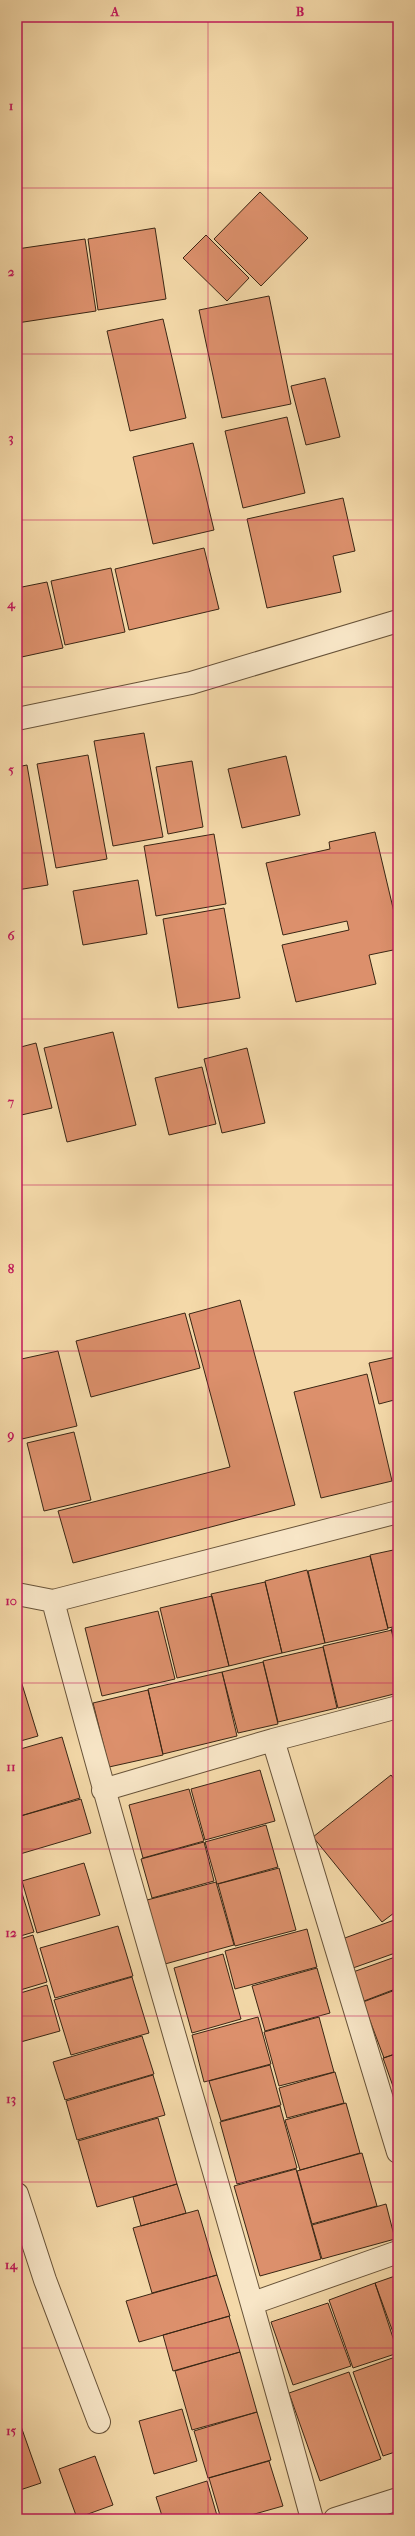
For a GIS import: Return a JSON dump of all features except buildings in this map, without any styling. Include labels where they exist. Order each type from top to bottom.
[{"type":"street","points":[[17,719],[191,683],[398,621]]},
{"type":"street","points":[[17,1594],[54,1601],[398,1512]]},
{"type":"street","points":[[54,1601],[103,1790],[253,2303],[312,2519]]},
{"type":"street","points":[[103,1790],[273,1740],[398,1708]]},
{"type":"street","points":[[273,1740],[398,2152]]},
{"type":"street","points":[[17,2194],[45,2280],[99,2422]]},
{"type":"street","points":[[253,2303],[398,2252]]},
{"type":"street","points":[[335,2519],[398,2499]]}]
